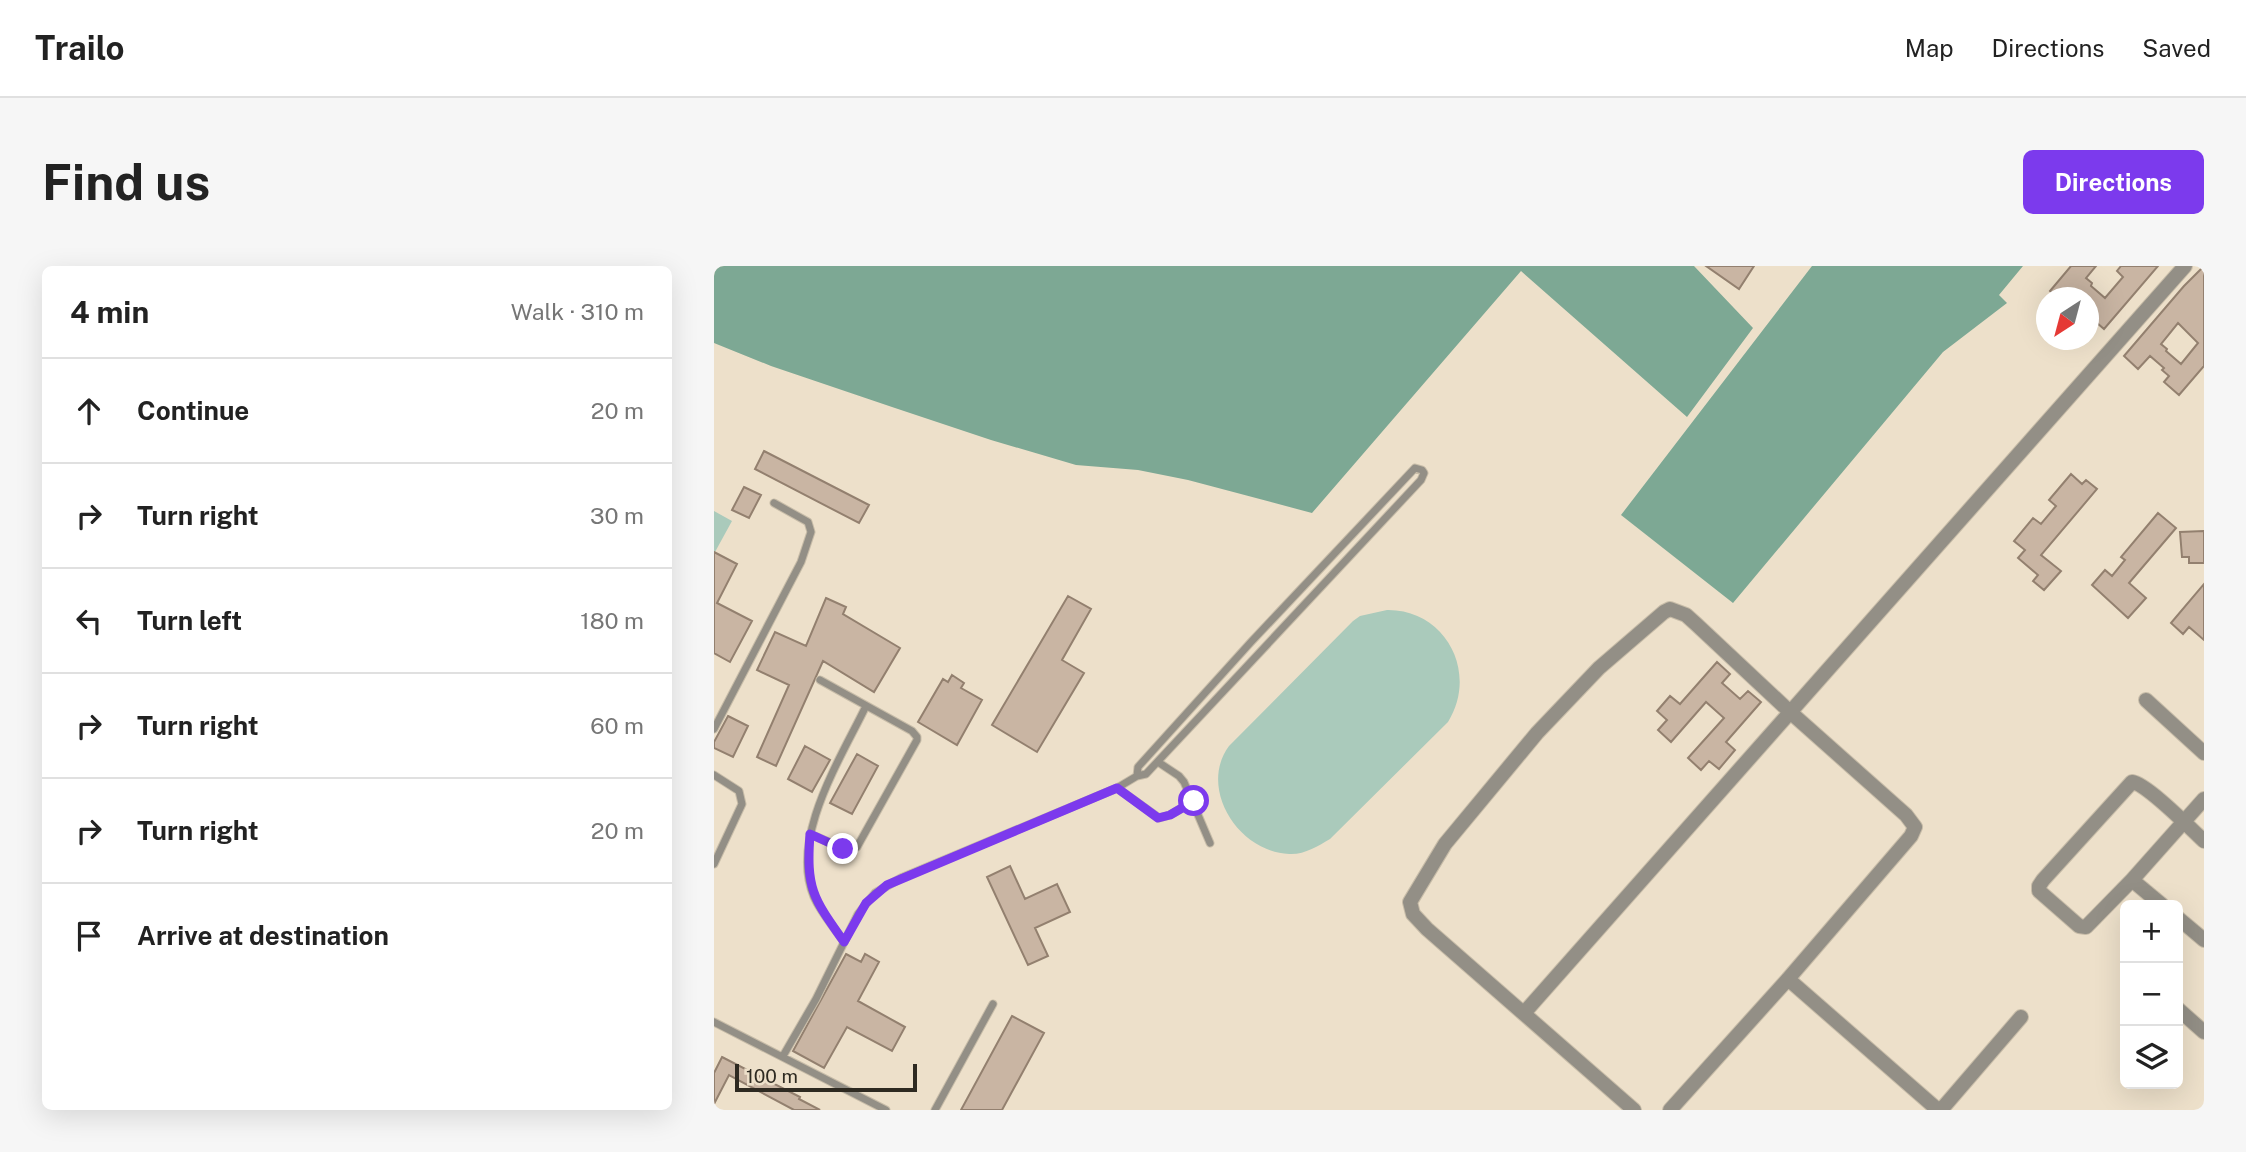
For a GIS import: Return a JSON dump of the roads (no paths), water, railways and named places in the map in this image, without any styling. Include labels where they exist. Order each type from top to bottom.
[{"type":"street","points":[[1524,1013],[2185,266]]},
{"type":"street","points":[[1634,1110],[1417,919],[1411,911],[1410,902],[1445,844],[1537,733],[1599,668],[1670,609],[1679,611],[1696,624],[1906,815],[1915,827],[1911,836],[1788,979],[1670,1110]]},
{"type":"street","points":[[2146,700],[2204,753]]},
{"type":"street","points":[[2204,799],[2183,822],[2132,880],[2084,928],[2038,888],[2132,782],[2138,783],[2183,822],[2204,841]]},
{"type":"street","points":[[2132,880],[2156,900]]},
{"type":"street","points":[[2183,928],[2204,940]]},
{"type":"street","points":[[1788,979],[1939,1110],[2021,1017]]},
{"type":"street","points":[[2183,1013],[2204,1032]]},
{"type":"lane","points":[[783,1056],[866,903],[887,885],[1143,776],[1422,480],[1422,470],[1419,468],[1412,471],[1251,642],[1138,766],[1138,776]]},
{"type":"lane","points":[[714,729],[786,593],[809,537],[810,527],[807,522],[774,503]]},
{"type":"lane","points":[[1251,642],[1261,652]]},
{"type":"lane","points":[[810,834],[843,849],[853,850],[857,847],[917,740],[912,731],[820,680]]},
{"type":"lane","points":[[844,942],[822,911],[810,886],[810,834],[820,800],[866,706]]},
{"type":"lane","points":[[1158,762],[1179,776],[1194,801],[1210,843]]},
{"type":"lane","points":[[714,775],[739,791],[742,804],[714,864]]},
{"type":"lane","points":[[1117,788],[1158,818],[1170,815],[1194,801]]},
{"type":"lane","points":[[935,1110],[993,1003]]},
{"type":"lane","points":[[714,1021],[886,1110]]}]
